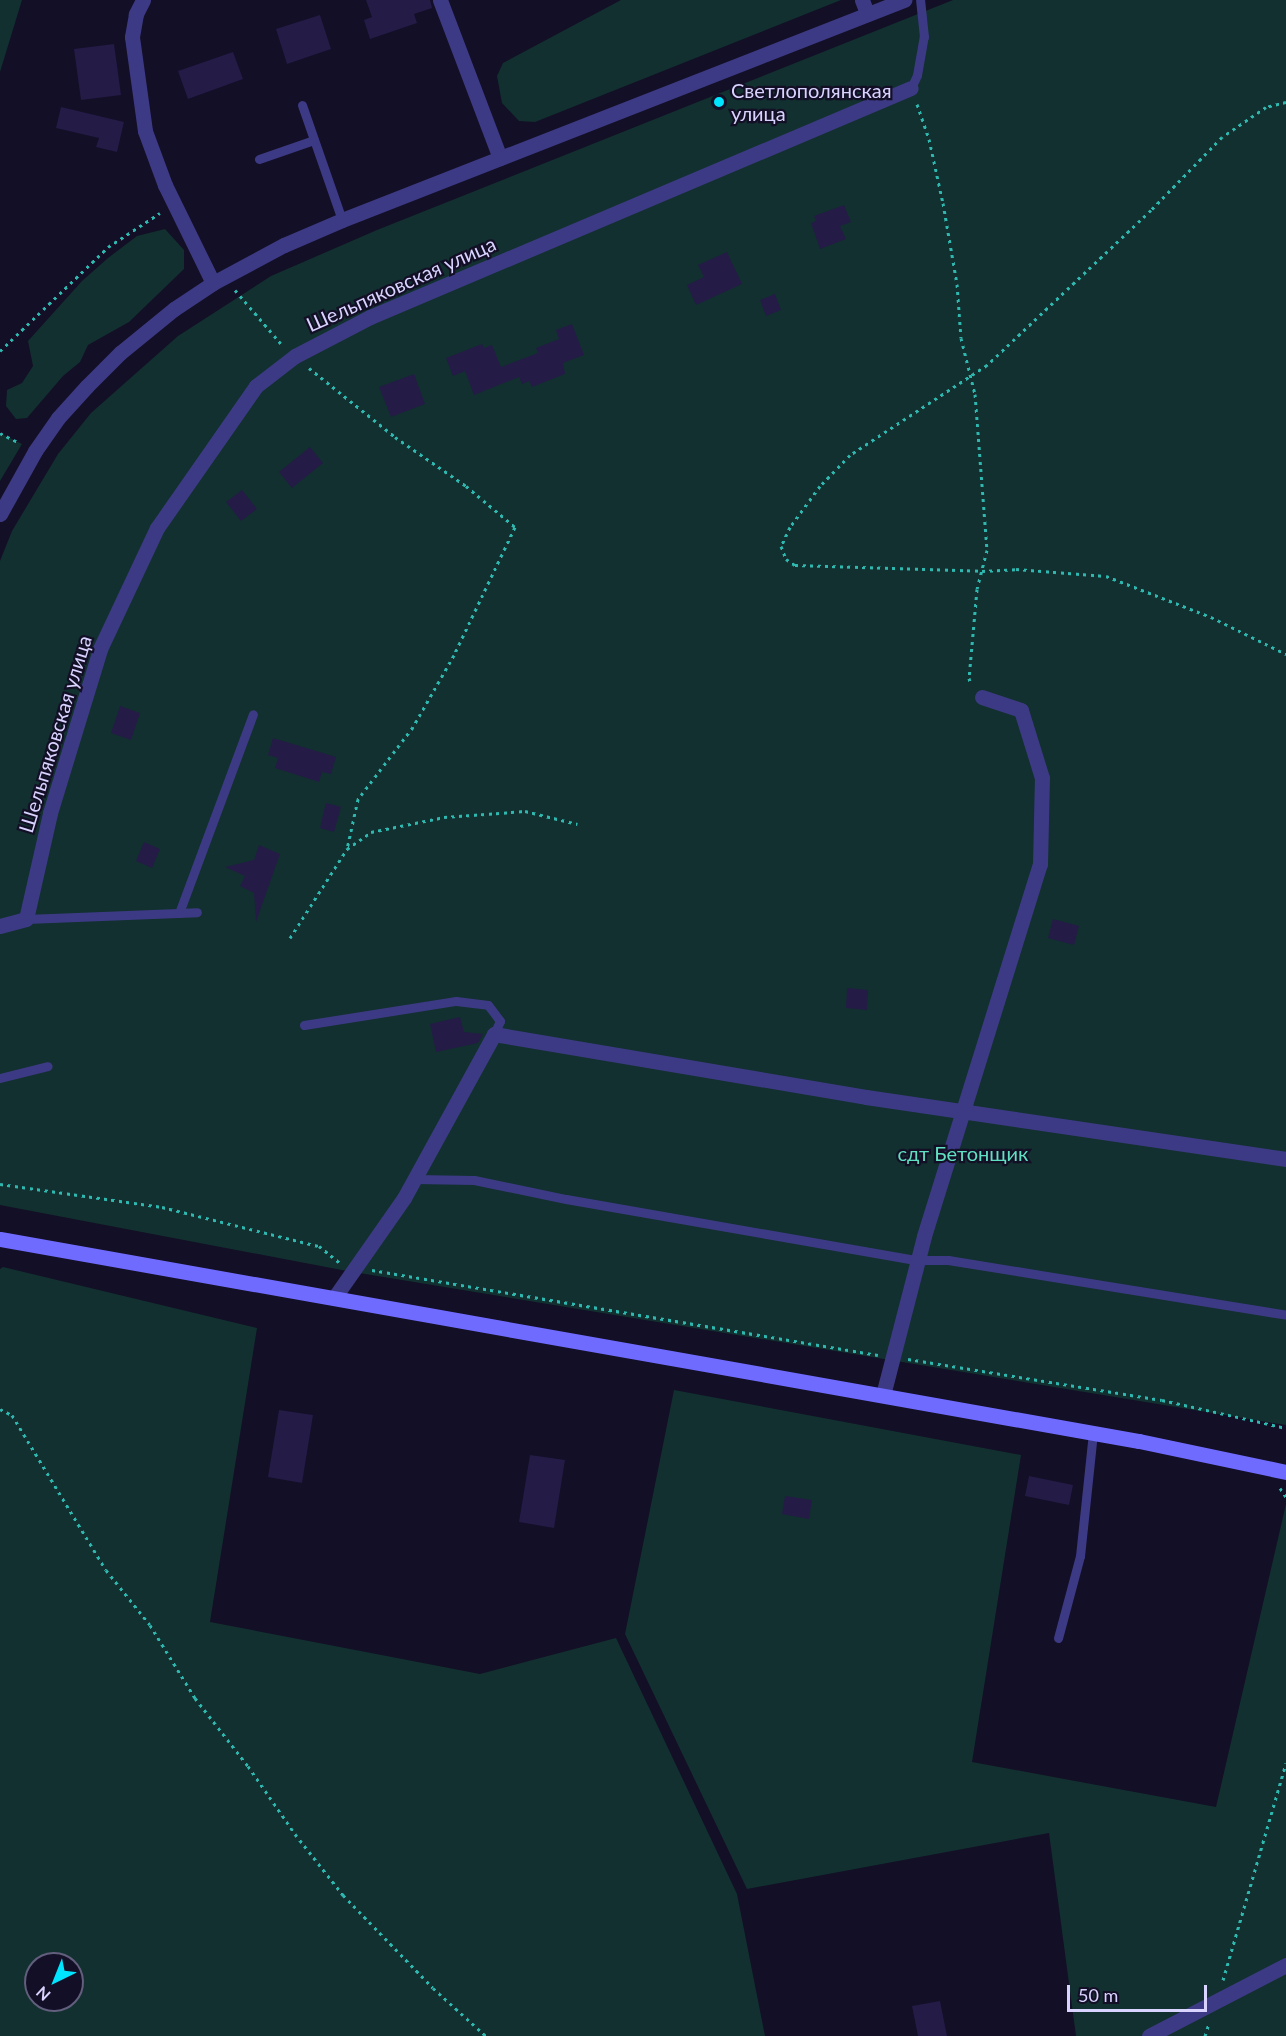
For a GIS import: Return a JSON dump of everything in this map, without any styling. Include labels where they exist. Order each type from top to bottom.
[{"type":"main road","points":[[0,1239],[1093,1432],[1286,1472]]},
{"type":"street","points":[[143,0],[136,14],[132,37],[145,131],[174,204],[219,280]]},
{"type":"street","points":[[440,0],[500,158]]},
{"type":"street","points":[[0,514],[35,451],[58,418],[120,353],[174,309],[219,280],[284,245],[342,220],[500,158],[865,7],[904,0]]},
{"type":"street","name":"Шельпяковская улица","points":[[26,919],[50,813],[100,649],[158,528],[256,386],[295,356],[370,317],[911,88]]},
{"type":"street","points":[[883,1395],[917,1260],[1040,864],[1042,778],[1021,710],[982,697]]},
{"type":"street","points":[[0,926],[26,919]]},
{"type":"street","points":[[334,1298],[415,1179],[494,1034],[866,1097],[1286,1159]]},
{"type":"street","points":[[1149,2036],[1286,1965]]},
{"type":"lane","points":[[911,88],[924,37],[920,0]]},
{"type":"lane","points":[[302,105],[342,220]]},
{"type":"lane","points":[[260,159],[314,140]]},
{"type":"lane","points":[[180,913],[253,714]]},
{"type":"lane","points":[[26,919],[197,912]]},
{"type":"lane","points":[[304,1025],[456,1001],[488,1005],[500,1021],[494,1034]]},
{"type":"lane","points":[[0,1078],[48,1066]]},
{"type":"lane","points":[[415,1179],[474,1180],[566,1199],[917,1260],[948,1260],[1286,1315]]},
{"type":"lane","points":[[1058,1638],[1080,1556],[1093,1432]]},
{"type":"path","points":[[911,88],[929,139],[944,203],[957,284],[961,338],[975,394],[987,550],[982,571],[969,678],[973,689],[982,697]]},
{"type":"path","points":[[1286,102],[1266,107],[1222,137],[1151,210],[987,365],[850,455],[820,486],[790,527],[781,546],[786,559],[795,565],[982,571],[1016,569],[1106,576],[1211,617],[1286,654]]},
{"type":"path","points":[[0,351],[108,247],[174,204]]},
{"type":"path","points":[[219,280],[295,356],[386,430],[466,486],[515,527],[454,655],[419,717],[358,799],[347,849],[290,938]]},
{"type":"path","points":[[0,434],[35,451]]},
{"type":"path","points":[[347,849],[371,832],[444,817],[525,811],[576,824]]},
{"type":"path","points":[[0,1184],[162,1207],[319,1246],[342,1265],[1162,1400],[1286,1428]]},
{"type":"path","points":[[0,1409],[12,1415],[106,1570],[150,1625],[195,1698],[343,1895],[433,1988],[486,2036]]},
{"type":"path","points":[[1205,2036],[1286,1763]]},
{"type":"green space","points":[[0,0],[22,0],[0,72]]},
{"type":"green space","points":[[621,0],[841,0],[535,122],[519,121],[502,103],[497,76],[503,63]]},
{"type":"green space","name":"сдт Бетонщик","points":[[953,0],[1286,0],[1286,1425],[347,1271],[0,1205],[0,561],[12,531],[58,454],[91,413],[178,336],[271,276],[377,230]]},
{"type":"green space","points":[[165,229],[184,250],[184,269],[129,322],[88,345],[80,362],[63,376],[27,418],[16,419],[6,406],[7,390],[22,383],[33,366],[28,341],[82,281],[108,258],[137,236]]},
{"type":"green space","points":[[0,433],[22,444],[0,481]]},
{"type":"green space","points":[[3,1267],[257,1328],[210,1622],[480,1674],[616,1638],[737,1894],[765,2036],[0,2036],[0,1269]]},
{"type":"green space","points":[[674,1390],[1021,1455],[972,1762],[1216,1807],[1286,1504],[1286,2036],[1076,2036],[1049,1833],[747,1889],[625,1634]]},
{"type":"building","points":[[366,0],[430,0],[432,8],[414,14],[417,23],[370,39],[364,20],[372,17]]},
{"type":"building","points":[[320,15],[331,49],[287,64],[276,29]]},
{"type":"building","points":[[114,44],[121,95],[81,100],[74,49]]},
{"type":"building","points":[[233,52],[243,79],[188,99],[178,71]]},
{"type":"building","points":[[61,107],[124,122],[117,152],[96,147],[99,138],[56,128]]},
{"type":"building","points":[[844,205],[851,222],[840,226],[846,239],[820,249],[811,223],[816,221],[814,216]]},
{"type":"building","points":[[727,252],[742,284],[696,305],[687,285],[704,277],[698,265]]},
{"type":"building","points":[[775,294],[781,310],[766,316],[760,300]]},
{"type":"building","points":[[572,324],[584,355],[563,363],[565,374],[532,387],[529,381],[522,384],[519,377],[474,395],[465,371],[453,376],[446,358],[482,344],[484,348],[492,345],[501,367],[538,353],[536,348],[559,339],[556,330]]},
{"type":"building","points":[[414,374],[425,404],[391,417],[379,387]]},
{"type":"building","points":[[310,447],[323,463],[292,488],[279,472]]},
{"type":"building","points":[[242,490],[257,509],[241,521],[226,502]]},
{"type":"building","points":[[120,706],[140,713],[131,740],[111,733]]},
{"type":"building","points":[[273,738],[336,757],[331,774],[322,772],[319,782],[275,768],[278,758],[268,755]]},
{"type":"building","points":[[326,803],[341,807],[334,832],[320,828]]},
{"type":"building","points":[[144,842],[160,849],[152,868],[136,861]]},
{"type":"building","points":[[259,845],[280,854],[256,922],[254,893],[240,886],[245,876],[225,867],[254,860]]},
{"type":"building","points":[[1053,919],[1079,926],[1074,945],[1048,938]]},
{"type":"building","points":[[847,988],[868,990],[867,1010],[846,1008]]},
{"type":"building","points":[[460,1017],[464,1032],[483,1034],[478,1043],[436,1052],[430,1024]]},
{"type":"building","points":[[279,1410],[313,1415],[302,1483],[268,1477]]},
{"type":"building","points":[[530,1455],[565,1460],[554,1528],[519,1522]]},
{"type":"building","points":[[1029,1476],[1073,1485],[1069,1505],[1025,1496]]},
{"type":"building","points":[[785,1496],[812,1500],[809,1519],[782,1514]]},
{"type":"building","points":[[940,2001],[947,2036],[918,2036],[912,2006]]},
{"type":"place","name":"Светлополянская улица","points":[[719,102]]}]
